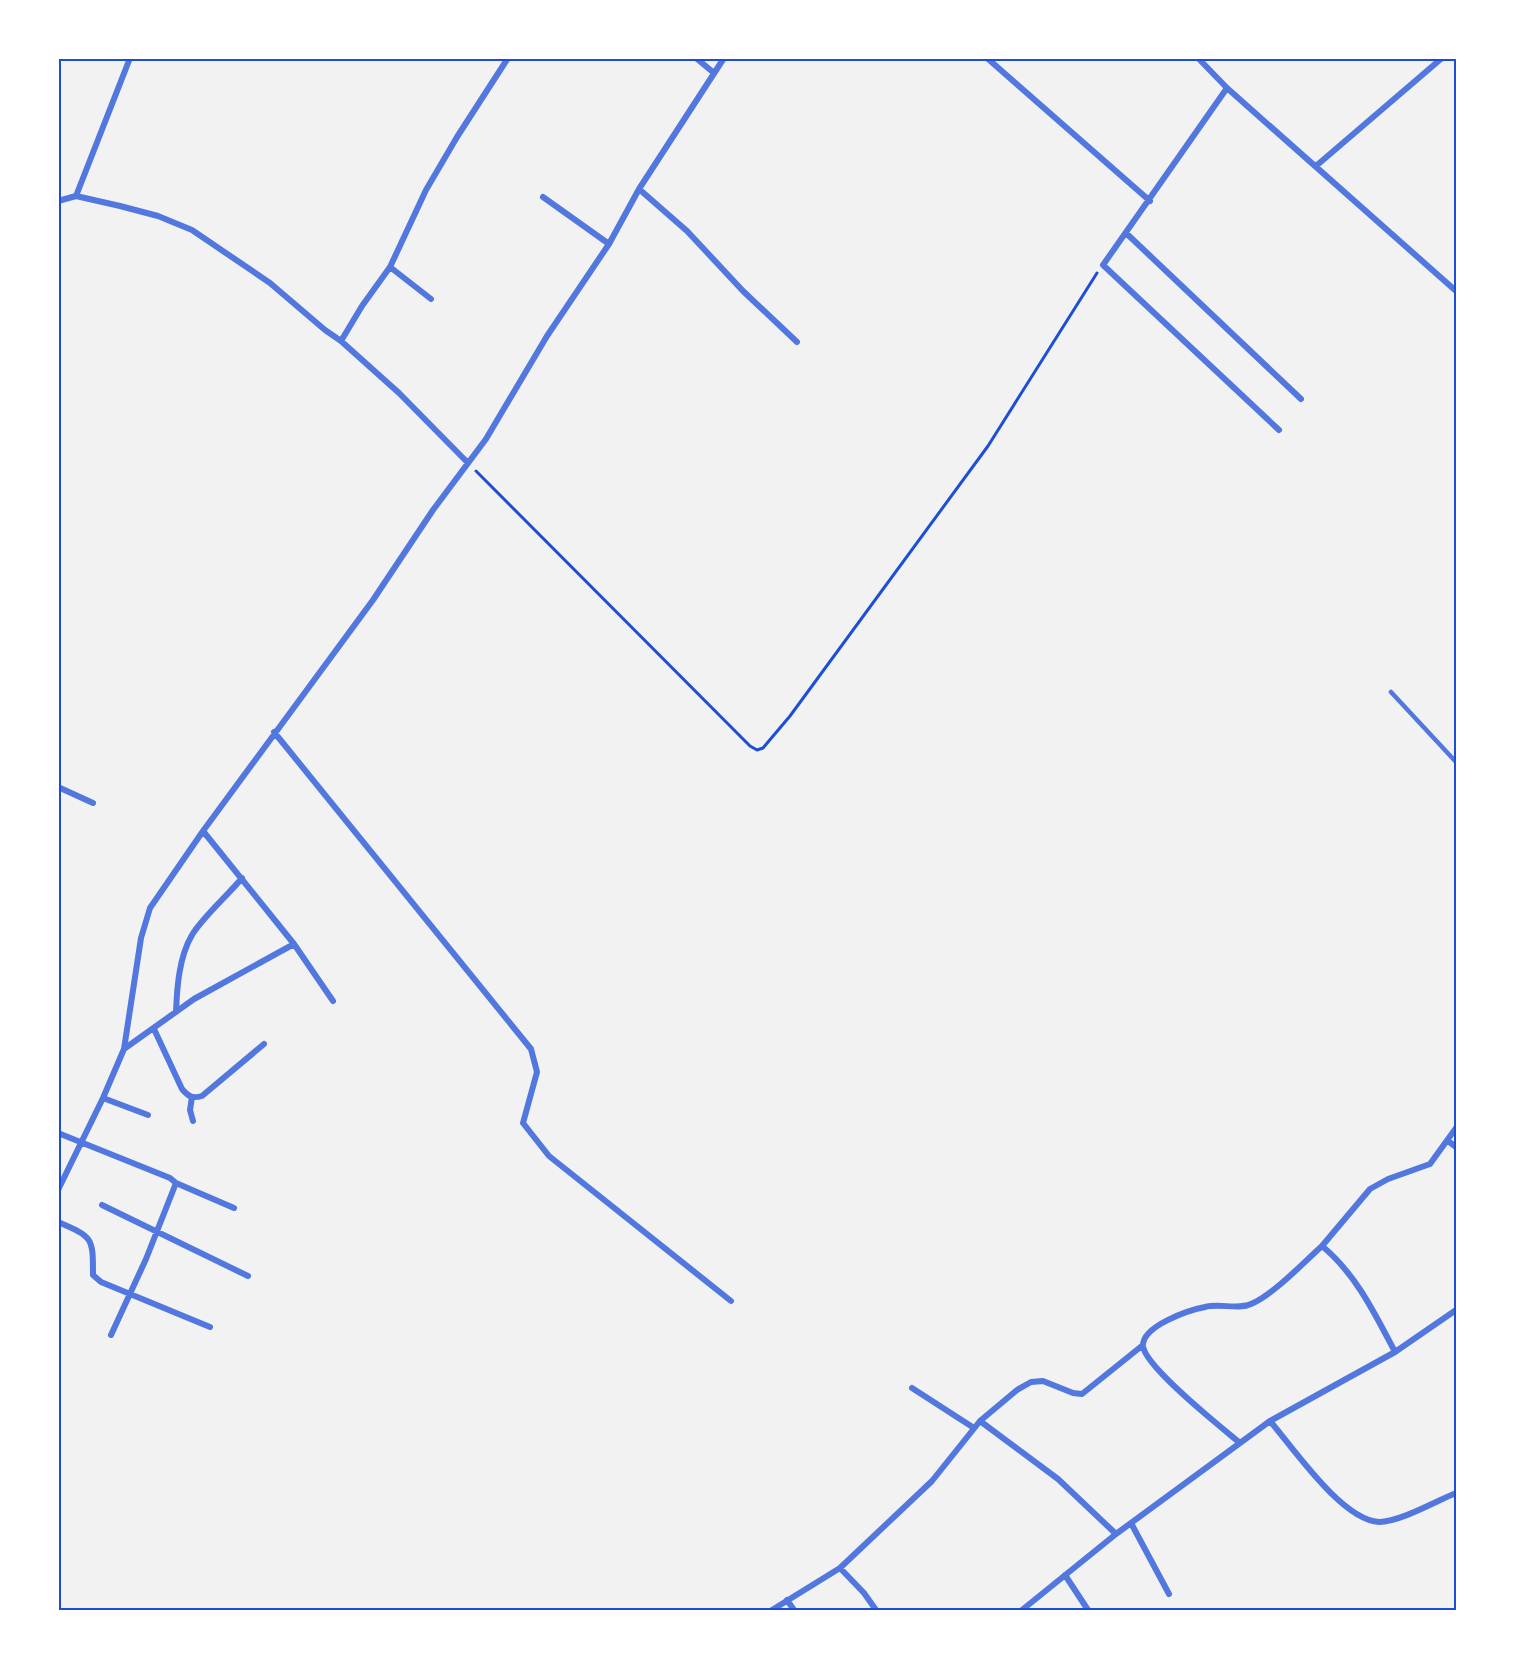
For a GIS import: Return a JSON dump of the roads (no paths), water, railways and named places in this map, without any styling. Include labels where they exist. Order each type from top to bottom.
[{"type":"street","points":[[76,196],[130,58]]},
{"type":"street","points":[[341,341],[362,306],[390,267],[426,190],[508,58]]},
{"type":"street","points":[[696,58],[714,73]]},
{"type":"street","points":[[58,1190],[103,1098],[124,1048],[144,922],[150,908],[274,732],[373,600],[486,439],[547,336],[609,244],[639,189],[724,58]]},
{"type":"street","points":[[987,58],[1150,201]]},
{"type":"street","points":[[1198,58],[1227,88],[1456,291]]},
{"type":"street","points":[[1316,166],[1442,58]]},
{"type":"street","points":[[1227,88],[1103,265],[1279,430]]},
{"type":"street","points":[[639,189],[687,231],[743,291],[797,342]]},
{"type":"street","points":[[58,201],[76,196],[158,216],[192,230],[270,283],[341,341],[399,393],[468,463]]},
{"type":"street","points":[[543,197],[609,244]]},
{"type":"street","points":[[1126,233],[1301,399]]},
{"type":"street","points":[[390,267],[431,300]]},
{"type":"street","points":[[274,732],[531,1049],[537,1072],[523,1123],[549,1156],[731,1301]]},
{"type":"street","points":[[58,787],[93,803]]},
{"type":"street","points":[[203,831],[294,944],[333,1001]]},
{"type":"street","points":[[176,1012],[177,985],[186,949],[193,934],[242,878]]},
{"type":"street","points":[[124,1048],[194,999],[294,944]]},
{"type":"street","points":[[154,1029],[182,1089],[192,1097],[202,1096],[264,1044]]},
{"type":"street","points":[[192,1097],[190,1110],[193,1121]]},
{"type":"street","points":[[103,1098],[148,1115]]},
{"type":"street","points":[[1240,1443],[1195,1405],[1146,1357],[1143,1345],[1146,1336],[1164,1321],[1205,1307],[1247,1306],[1260,1300],[1322,1246],[1370,1189],[1388,1179],[1430,1164],[1456,1128]]},
{"type":"street","points":[[58,1133],[81,1140],[234,1208]]},
{"type":"street","points":[[1448,1141],[1456,1147]]},
{"type":"street","points":[[111,1335],[158,1231],[176,1183]]},
{"type":"street","points":[[102,1205],[248,1276]]},
{"type":"street","points":[[58,1222],[82,1232],[89,1238],[93,1250],[93,1275],[102,1282],[210,1327]]},
{"type":"street","points":[[1322,1246],[1338,1259],[1353,1279],[1395,1352]]},
{"type":"street","points":[[1022,1611],[1116,1534],[1270,1421],[1395,1352],[1456,1310]]},
{"type":"street","points":[[772,1611],[840,1568],[932,1481],[980,1421],[1017,1390],[1031,1382],[1043,1381],[1073,1393],[1082,1394],[1143,1345]]},
{"type":"street","points":[[912,1388],[974,1428]]},
{"type":"street","points":[[980,1421],[1058,1479],[1116,1534]]},
{"type":"street","points":[[1270,1421],[1341,1504],[1364,1517],[1380,1522],[1404,1516],[1456,1493]]},
{"type":"street","points":[[1131,1523],[1169,1594]]},
{"type":"street","points":[[840,1568],[864,1593],[876,1611]]},
{"type":"street","points":[[1065,1575],[1088,1611]]},
{"type":"street","points":[[787,1600],[794,1611]]},
{"type":"lane","points":[[1391,692],[1456,762]]}]
